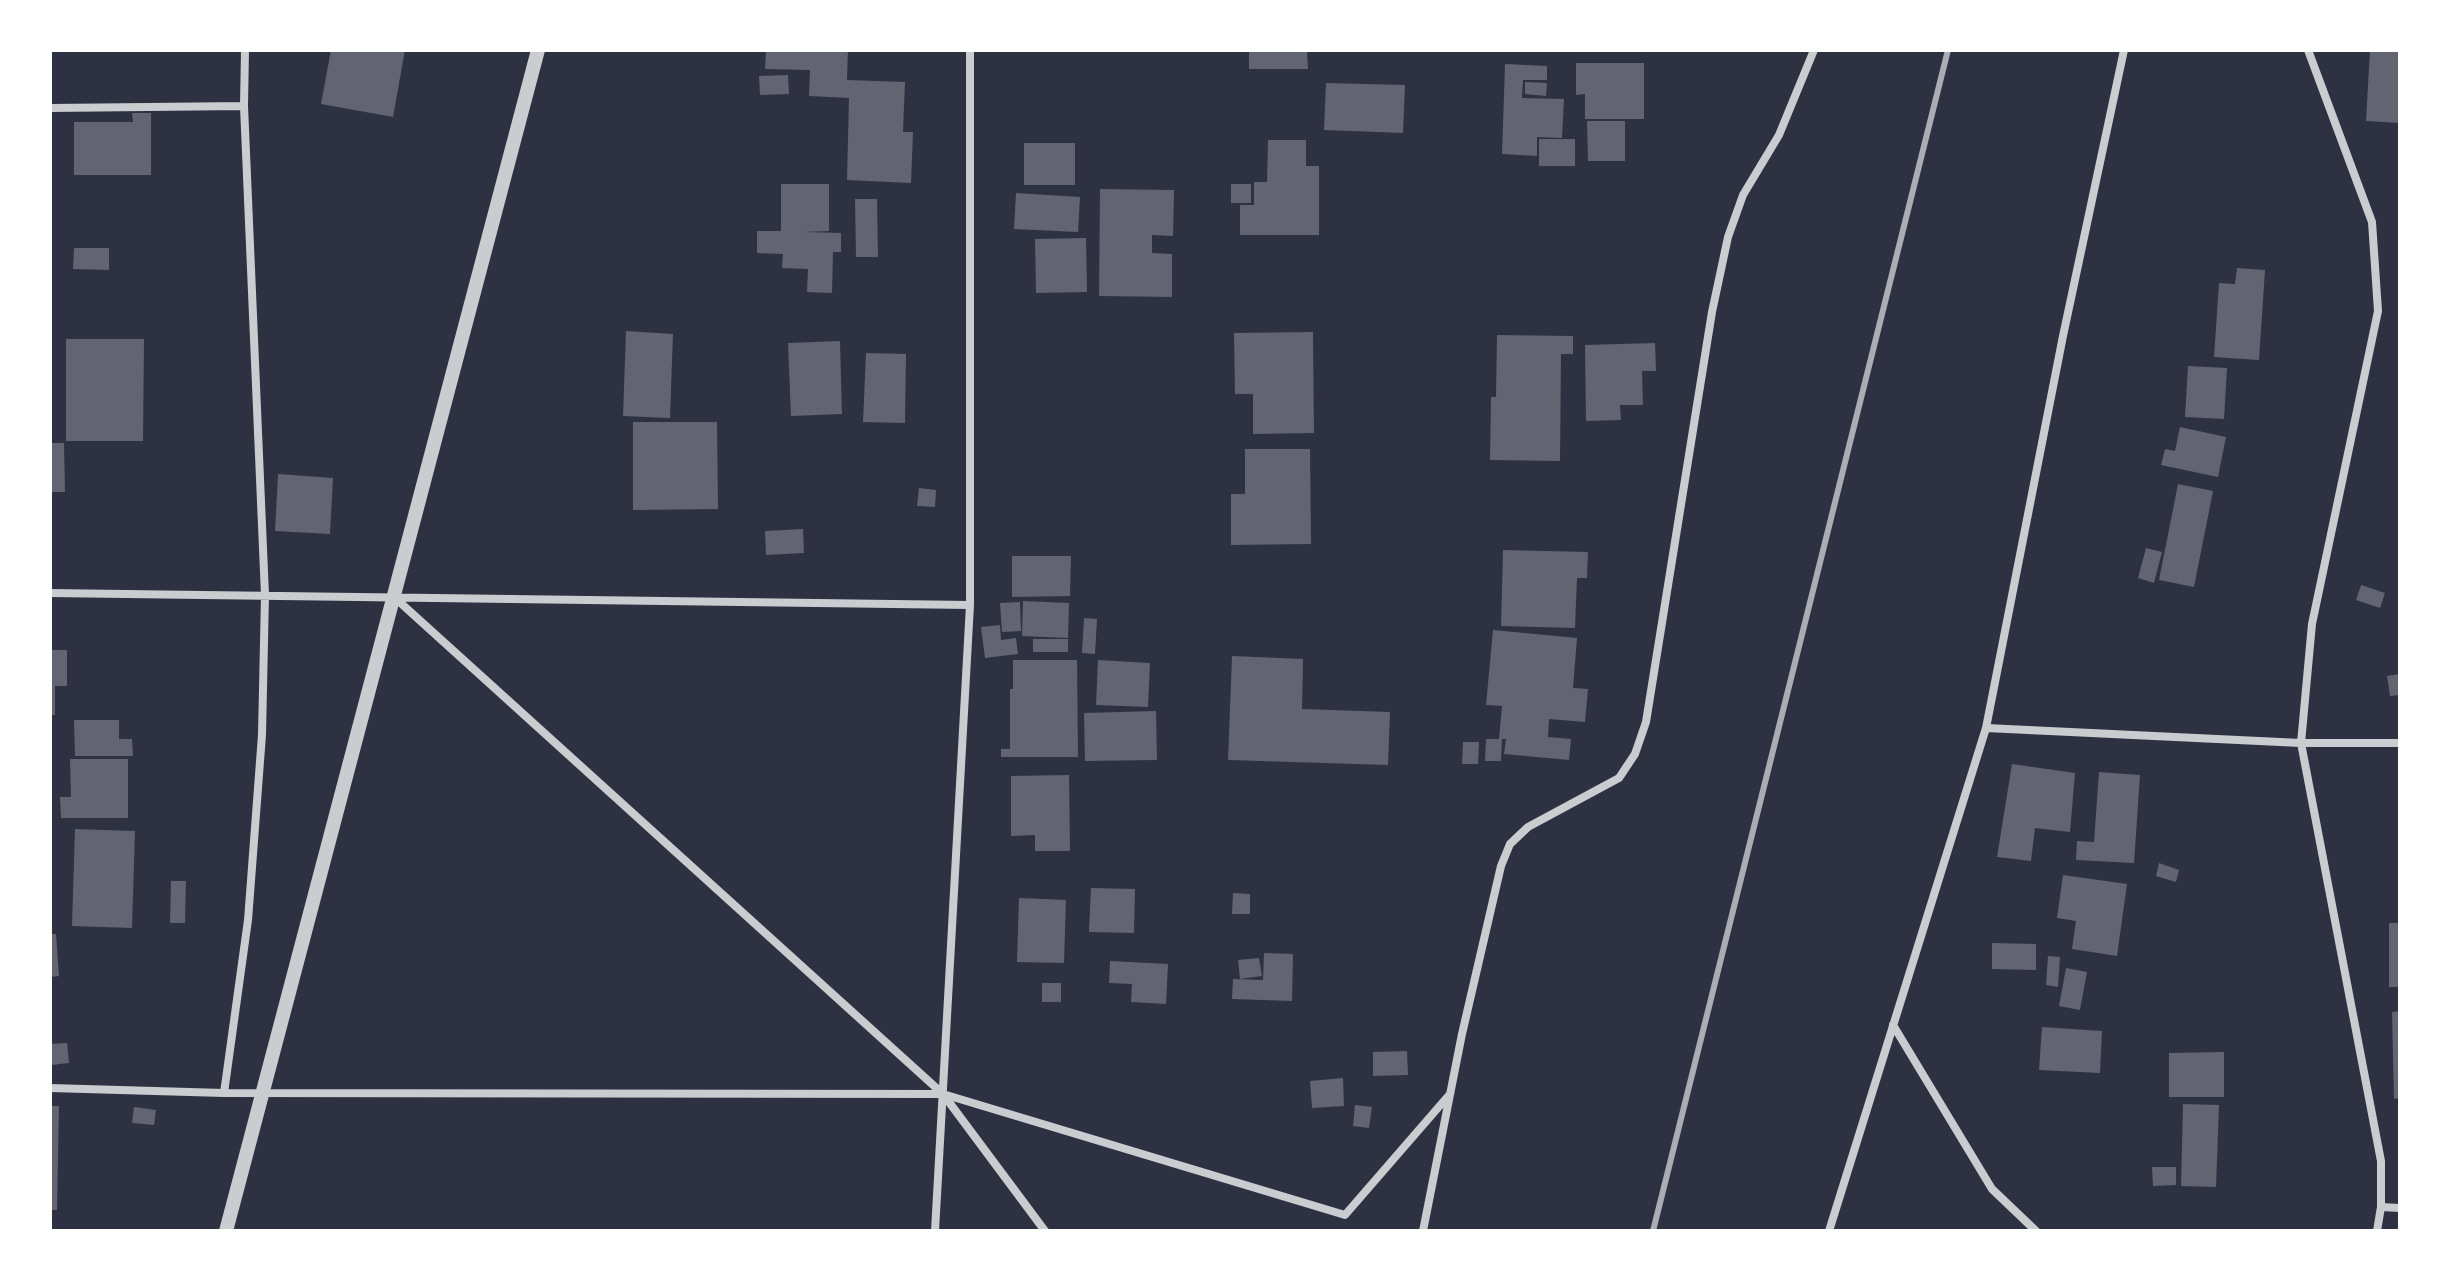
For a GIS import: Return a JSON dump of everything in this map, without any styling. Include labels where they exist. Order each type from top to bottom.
[{"type":"street","points":[[224,1093],[248,920],[262,735],[265,595],[244,106],[245,50]]},
{"type":"street","points":[[226,1231],[538,50]]},
{"type":"street","points":[[935,1231],[970,605],[970,50]]},
{"type":"street","points":[[1423,1231],[1501,866],[1510,844],[1528,827],[1619,778],[1635,754],[1646,722],[1712,312],[1728,237],[1743,195],[1779,135],[1814,50]]},
{"type":"street","points":[[1829,1231],[1986,728],[2063,336],[2124,50]]},
{"type":"street","points":[[2308,50],[2372,222],[2378,311],[2312,624],[2301,743],[2381,1161],[2381,1207],[2377,1231]]},
{"type":"street","points":[[50,108],[244,106]]},
{"type":"street","points":[[50,593],[970,605]]},
{"type":"street","points":[[394,597],[943,1094],[1045,1231]]},
{"type":"street","points":[[1986,728],[2301,743],[2400,743]]},
{"type":"street","points":[[1893,1025],[1992,1189],[2036,1231]]},
{"type":"street","points":[[50,1088],[224,1093],[943,1094],[1345,1215],[1450,1094]]},
{"type":"street","points":[[2381,1207],[2400,1208]]},
{"type":"building","points":[[331,50],[405,50],[393,117],[321,104]]},
{"type":"building","points":[[766,50],[848,50],[847,80],[905,82],[903,132],[913,132],[911,183],[847,180],[849,98],[809,96],[810,70],[765,69]]},
{"type":"building","points":[[1249,50],[1307,50],[1308,69],[1249,69]]},
{"type":"building","points":[[2370,50],[2400,50],[2400,123],[2366,121]]},
{"type":"building","points":[[1576,63],[1644,63],[1644,119],[1585,119],[1585,94],[1576,95]]},
{"type":"building","points":[[1505,64],[1547,66],[1547,80],[1523,80],[1522,98],[1564,99],[1562,138],[1537,137],[1537,156],[1502,154]]},
{"type":"building","points":[[788,75],[789,94],[760,95],[759,76]]},
{"type":"building","points":[[1525,82],[1547,83],[1546,96],[1525,94]]},
{"type":"building","points":[[1326,83],[1405,85],[1403,133],[1324,130]]},
{"type":"building","points":[[132,113],[151,113],[151,175],[74,175],[74,122],[133,122]]},
{"type":"building","points":[[1587,121],[1625,121],[1625,161],[1588,161]]},
{"type":"building","points":[[1539,139],[1575,139],[1575,166],[1539,166]]},
{"type":"building","points":[[1268,140],[1306,140],[1306,166],[1319,166],[1319,235],[1240,235],[1240,205],[1254,205],[1254,182],[1267,182]]},
{"type":"building","points":[[1024,143],[1075,143],[1075,185],[1024,185]]},
{"type":"building","points":[[781,184],[829,184],[829,231],[804,232],[841,233],[841,252],[833,252],[832,293],[807,292],[808,269],[782,268],[783,254],[757,253],[757,231],[781,231]]},
{"type":"building","points":[[1231,184],[1251,184],[1251,203],[1231,203]]},
{"type":"building","points":[[1100,189],[1174,190],[1173,236],[1152,235],[1152,253],[1172,254],[1172,297],[1099,296]]},
{"type":"building","points":[[1016,193],[1080,197],[1078,232],[1014,229]]},
{"type":"building","points":[[855,199],[877,199],[878,257],[856,257]]},
{"type":"building","points":[[1086,238],[1087,292],[1036,293],[1035,239]]},
{"type":"building","points":[[74,248],[109,248],[109,270],[73,269]]},
{"type":"building","points":[[2237,268],[2265,270],[2259,360],[2214,357],[2219,283],[2235,284]]},
{"type":"building","points":[[626,331],[673,334],[670,418],[623,416]]},
{"type":"building","points":[[1313,332],[1314,433],[1253,434],[1253,394],[1235,394],[1234,333]]},
{"type":"building","points":[[1497,335],[1573,336],[1573,354],[1561,354],[1560,461],[1490,460],[1491,397],[1496,397]]},
{"type":"building","points":[[66,339],[144,339],[143,441],[66,441]]},
{"type":"building","points":[[840,341],[842,414],[791,416],[788,343]]},
{"type":"building","points":[[1655,343],[1656,371],[1642,371],[1643,405],[1620,405],[1621,420],[1586,421],[1585,345]]},
{"type":"building","points":[[866,353],[906,354],[905,423],[863,422]]},
{"type":"building","points":[[2188,366],[2227,368],[2224,419],[2185,417]]},
{"type":"building","points":[[633,422],[717,422],[718,509],[633,510]]},
{"type":"building","points":[[2180,427],[2226,437],[2218,477],[2161,465],[2165,449],[2175,451]]},
{"type":"building","points":[[52,443],[64,443],[65,492],[52,492]]},
{"type":"building","points":[[1245,449],[1310,449],[1311,544],[1231,545],[1231,494],[1245,494]]},
{"type":"building","points":[[278,474],[333,478],[330,534],[275,531]]},
{"type":"building","points":[[2178,484],[2213,491],[2194,587],[2159,580]]},
{"type":"building","points":[[919,488],[936,490],[935,507],[917,506]]},
{"type":"building","points":[[803,529],[804,553],[766,555],[765,531]]},
{"type":"building","points":[[2146,548],[2162,552],[2154,583],[2138,578]]},
{"type":"building","points":[[1503,550],[1588,552],[1587,578],[1577,578],[1575,628],[1501,626]]},
{"type":"building","points":[[1012,556],[1071,556],[1070,596],[1012,597]]},
{"type":"building","points":[[2361,585],[2385,593],[2380,608],[2356,600]]},
{"type":"building","points":[[1023,601],[1069,603],[1068,638],[1022,636]]},
{"type":"building","points":[[1020,602],[1021,631],[1002,632],[1000,603]]},
{"type":"building","points":[[1084,618],[1097,619],[1095,654],[1082,653]]},
{"type":"building","points":[[1000,625],[1001,640],[1016,638],[1018,654],[985,658],[981,627]]},
{"type":"building","points":[[1493,630],[1577,638],[1573,688],[1588,689],[1585,722],[1549,719],[1548,737],[1571,739],[1569,760],[1504,754],[1506,739],[1502,739],[1501,761],[1485,761],[1486,739],[1499,739],[1502,706],[1486,705]]},
{"type":"building","points":[[1033,639],[1068,639],[1068,652],[1033,652]]},
{"type":"building","points":[[50,650],[67,650],[67,686],[55,686],[55,715],[50,715]]},
{"type":"building","points":[[1232,656],[1303,659],[1302,709],[1390,712],[1388,765],[1228,760]]},
{"type":"building","points":[[1013,660],[1077,660],[1078,757],[1001,757],[1001,749],[1010,749]]},
{"type":"building","points":[[1098,660],[1150,663],[1148,707],[1096,705]]},
{"type":"building","points":[[2400,674],[2400,695],[2390,696],[2387,676]]},
{"type":"building","points":[[1156,711],[1157,760],[1085,761],[1084,713]]},
{"type":"building","points":[[74,720],[119,720],[119,739],[132,739],[133,756],[75,756]]},
{"type":"building","points":[[1463,742],[1479,742],[1478,764],[1462,764]]},
{"type":"building","points":[[70,759],[128,759],[128,818],[61,818],[60,797],[71,797]]},
{"type":"building","points":[[2012,764],[2075,773],[2070,832],[2035,828],[2031,861],[1997,857]]},
{"type":"building","points":[[2099,772],[2140,775],[2134,863],[2076,860],[2077,841],[2094,842]]},
{"type":"building","points":[[1069,775],[1070,851],[1035,851],[1035,835],[1011,836],[1011,776]]},
{"type":"building","points":[[75,829],[135,831],[132,928],[72,926]]},
{"type":"building","points":[[2159,863],[2179,870],[2176,882],[2156,876]]},
{"type":"building","points":[[2063,875],[2127,884],[2117,956],[2072,949],[2076,921],[2057,918]]},
{"type":"building","points":[[171,881],[186,881],[185,923],[170,923]]},
{"type":"building","points":[[1091,888],[1135,889],[1134,933],[1089,932]]},
{"type":"building","points":[[1233,893],[1250,894],[1250,914],[1232,914]]},
{"type":"building","points":[[1019,898],[1066,900],[1064,963],[1017,962]]},
{"type":"building","points":[[2389,923],[2400,923],[2400,987],[2389,987]]},
{"type":"building","points":[[50,934],[56,934],[59,976],[50,977]]},
{"type":"building","points":[[1992,943],[2036,944],[2036,970],[1992,969]]},
{"type":"building","points":[[1264,953],[1293,954],[1292,1001],[1232,999],[1233,979],[1263,980]]},
{"type":"building","points":[[2048,956],[2060,957],[2058,987],[2046,985]]},
{"type":"building","points":[[1259,958],[1262,976],[1240,979],[1238,960]]},
{"type":"building","points":[[1110,961],[1168,964],[1166,1004],[1131,1002],[1132,984],[1109,983]]},
{"type":"building","points":[[2066,968],[2087,972],[2080,1010],[2059,1006]]},
{"type":"building","points":[[1042,983],[1061,983],[1061,1002],[1042,1002]]},
{"type":"building","points":[[2400,1011],[2400,1098],[2394,1099],[2392,1012]]},
{"type":"building","points":[[2042,1027],[2102,1031],[2100,1073],[2039,1070]]},
{"type":"building","points":[[67,1043],[69,1063],[51,1065],[50,1044]]},
{"type":"building","points":[[1407,1051],[1408,1075],[1373,1076],[1373,1052]]},
{"type":"building","points":[[2224,1052],[2224,1097],[2169,1097],[2169,1053]]},
{"type":"building","points":[[1343,1078],[1344,1106],[1312,1108],[1310,1081]]},
{"type":"building","points":[[2183,1104],[2219,1105],[2216,1187],[2181,1186]]},
{"type":"building","points":[[1355,1105],[1372,1107],[1369,1128],[1353,1126]]},
{"type":"building","points":[[50,1106],[59,1106],[57,1210],[50,1210]]},
{"type":"building","points":[[134,1107],[156,1110],[154,1125],[132,1123]]},
{"type":"building","points":[[2152,1167],[2176,1167],[2176,1185],[2153,1186]]},
{"type":"railway","points":[[1653,1231],[1948,50]]}]
